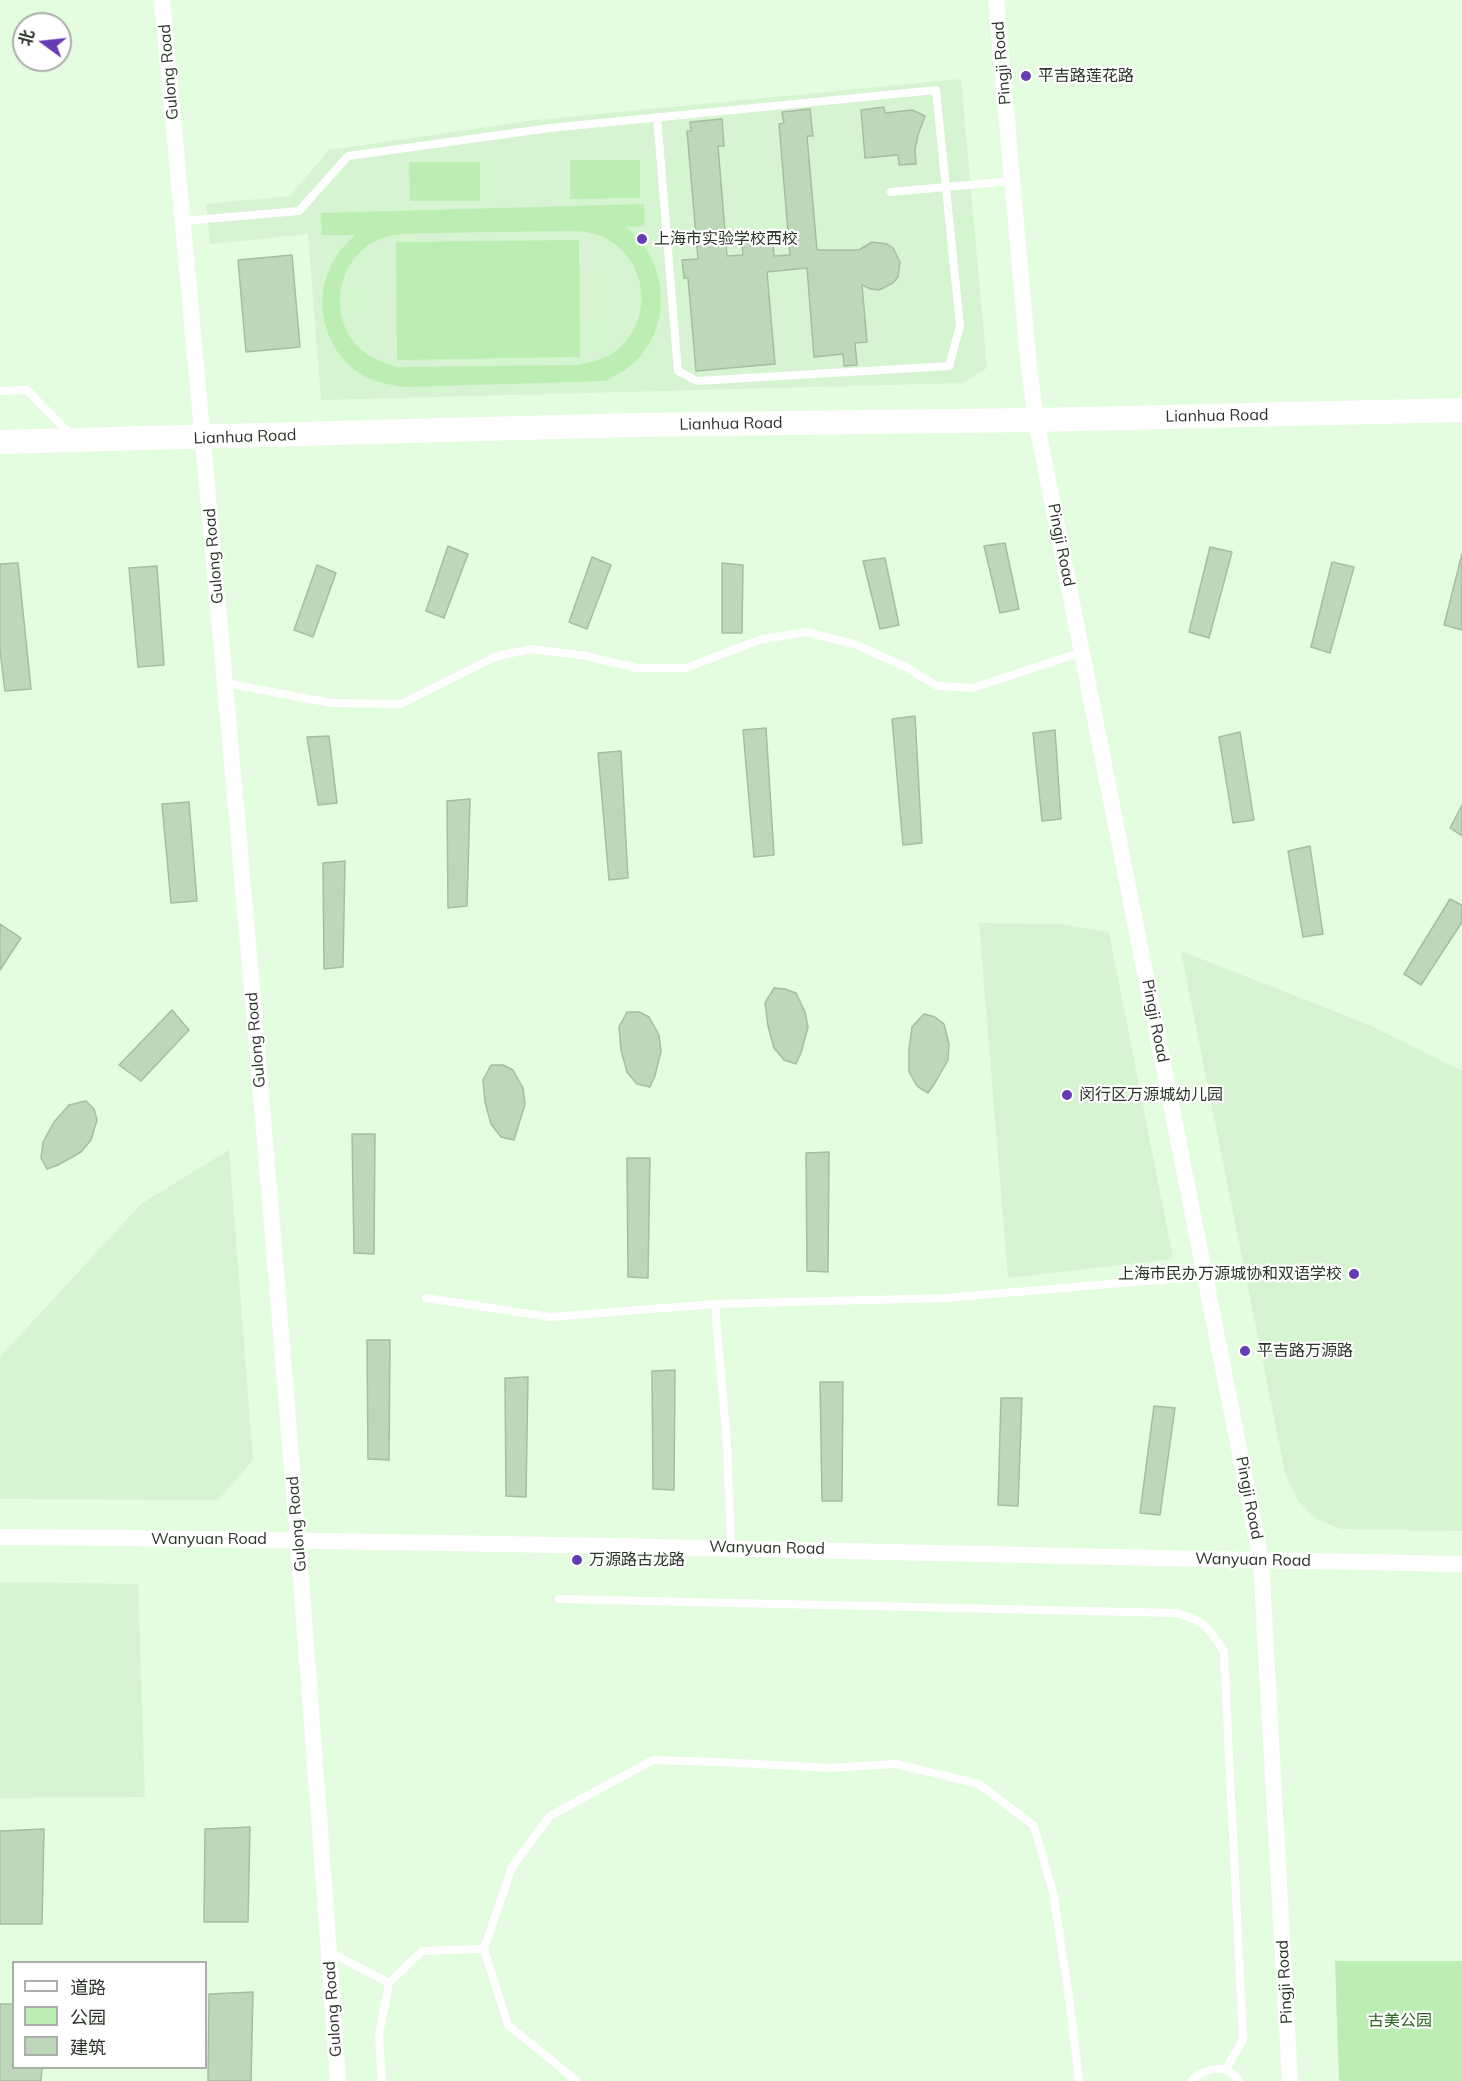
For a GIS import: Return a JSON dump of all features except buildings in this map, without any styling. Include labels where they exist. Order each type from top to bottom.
[{"type":"main road","name":"Lianhua Road","points":[[0,442],[633,425],[1036,420],[1462,410]]},
{"type":"street","name":"Gulong Road","points":[[162,0],[225,683],[298,1540],[338,2081]]},
{"type":"street","name":"Pingji Road","points":[[996,0],[1029,368],[1036,420],[1261,1560],[1290,2081]]},
{"type":"street","name":"Wanyuan Road","points":[[0,1537],[731,1547],[1462,1564]]},
{"type":"lane","points":[[183,221],[299,211],[348,156],[550,128],[657,117],[936,90],[960,326],[949,366],[697,381],[678,371],[657,117]]},
{"type":"lane","points":[[891,192],[1012,181]]},
{"type":"lane","points":[[0,392],[27,390],[77,441]]},
{"type":"lane","points":[[225,683],[331,703],[401,704],[497,656],[532,649],[586,656],[637,668],[686,668],[759,640],[805,632],[854,645],[904,666],[937,686],[973,688],[1082,652]]},
{"type":"lane","points":[[426,1298],[550,1317],[715,1304],[945,1298],[1205,1276]]},
{"type":"lane","points":[[715,1304],[727,1444],[731,1547]]},
{"type":"lane","points":[[559,1599],[1175,1613],[1195,1618],[1212,1633],[1224,1652],[1243,2040],[1225,2070]]},
{"type":"lane","points":[[577,2081],[508,2025],[484,1949],[512,1867],[550,1816],[653,1760],[720,1761],[829,1768],[896,1764],[979,1784],[1034,1826],[1053,1892],[1079,2081]]},
{"type":"lane","points":[[382,2081],[379,2034],[389,1983],[422,1952],[484,1949]]},
{"type":"lane","points":[[329,1952],[389,1983]]},
{"type":"lane","points":[[1191,2081],[1198,2074],[1207,2070],[1225,2070],[1239,2081]]},
{"type":"shaded area","name":"上海市实验学校西校","points":[[961,79],[987,368],[963,383],[321,400],[308,234],[210,244],[206,204],[290,196],[329,150],[536,120]]},
{"type":"shaded area","name":"闵行区万源城幼儿园","points":[[979,923],[1058,924],[1109,932],[1173,1259],[1008,1278]]},
{"type":"shaded area","name":"上海市民办万源城协和双语学校","points":[[1181,951],[1369,1025],[1462,1071],[1462,1531],[1341,1529],[1316,1519],[1299,1502],[1286,1477]]},
{"type":"shaded area","points":[[229,1150],[253,1460],[218,1500],[0,1499],[0,1357],[141,1204]]},
{"type":"shaded area","points":[[0,1582],[138,1584],[145,1797],[0,1798]]},
{"type":"green space","points":[[570,160],[640,160],[640,198],[570,199]]},
{"type":"green space","points":[[409,162],[480,162],[480,201],[410,201]]},
{"type":"green space","points":[[644,204],[645,226],[626,227],[649,253],[656,269],[661,304],[658,321],[652,338],[639,358],[606,381],[406,387],[375,381],[346,362],[336,349],[324,320],[322,305],[327,274],[338,253],[355,235],[322,235],[321,213]],"holes":[[[580,231],[603,237],[621,250],[632,263],[639,278],[642,294],[635,326],[626,341],[605,357],[578,365],[397,367],[370,356],[355,344],[345,328],[340,294],[346,272],[360,252],[380,239],[413,233]]]},
{"type":"green space","points":[[579,240],[580,357],[397,360],[396,242]]},
{"type":"green space","name":"古美公园","points":[[1335,1961],[1462,1961],[1462,2081],[1339,2081]]},
{"type":"place","name":"平吉路莲花路","points":[[1026,76]]},
{"type":"place","name":"上海市实验学校西校","points":[[642,239]]},
{"type":"place","name":"闵行区万源城幼儿园","points":[[1067,1095]]},
{"type":"place","name":"上海市民办万源城协和双语学校","points":[[1354,1274]]},
{"type":"place","name":"平吉路万源路","points":[[1245,1351]]},
{"type":"place","name":"万源路古龙路","points":[[577,1560]]}]
